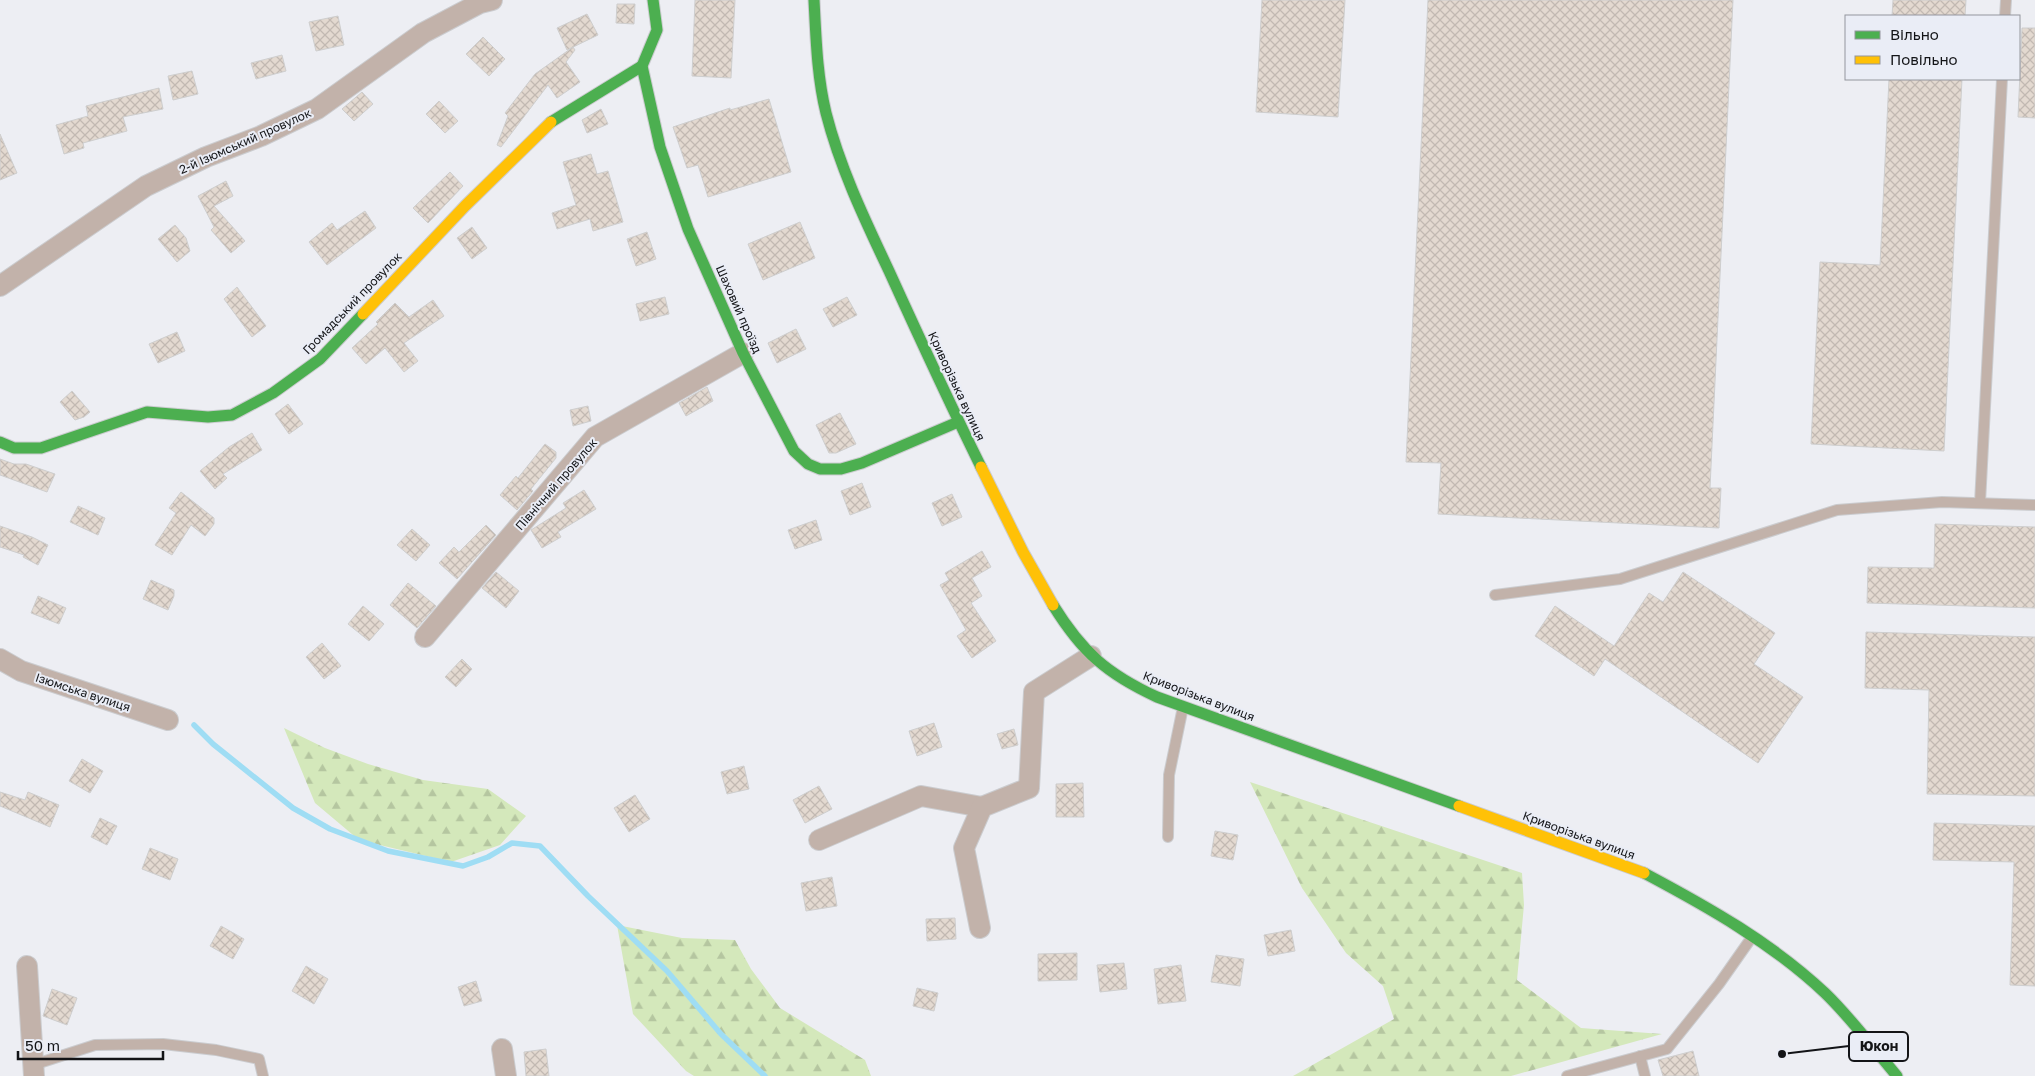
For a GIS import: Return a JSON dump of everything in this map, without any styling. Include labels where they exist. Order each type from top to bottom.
[{"type":"main road","points":[[642,66],[657,30],[653,0]]},
{"type":"main road","name":"Криворізька вулиця","points":[[814,0],[822,88],[829,124],[839,159],[858,205],[958,422],[1052,605],[1073,635],[1091,656],[1123,681],[1157,697],[1641,872],[1701,902],[1753,936],[1802,974],[1845,1014],[1897,1076]]},
{"type":"main road","name":"Шаховий проїзд","points":[[642,66],[660,147],[688,229],[743,353],[782,431],[794,450],[808,464],[820,469],[841,469],[862,463],[958,422]]},
{"type":"main road","name":"Громадський провулок","points":[[0,442],[14,448],[41,448],[147,412],[208,417],[232,415],[273,393],[320,359],[465,206],[554,119],[642,66]]},
{"type":"street","name":"2-й Ізюмський провулок","points":[[0,286],[146,186],[206,157],[261,136],[317,109],[423,32],[480,3],[492,0]]},
{"type":"street","name":"Північний провулок","points":[[426,637],[595,437],[743,353]]},
{"type":"street","points":[[819,840],[921,796],[982,807],[1029,788],[1034,692],[1091,656]]},
{"type":"street","name":"Ізюмська вулиця","points":[[0,659],[21,671],[168,720]]},
{"type":"street","points":[[980,928],[964,848],[982,807]]},
{"type":"street","points":[[27,966],[34,1070]]},
{"type":"street","points":[[502,1049],[506,1076]]},
{"type":"lane","points":[[2005,15],[2006,0]]},
{"type":"lane","points":[[1980,503],[2002,80]]},
{"type":"lane","points":[[1495,595],[1620,579],[1837,510],[1942,502],[2035,505]]},
{"type":"lane","points":[[1168,837],[1169,775],[1183,706]]},
{"type":"lane","points":[[1567,1076],[1590,1073],[1667,1049],[1719,984],[1753,936]]},
{"type":"lane","points":[[34,1070],[95,1045],[163,1044],[216,1050],[259,1059],[263,1076]]},
{"type":"lane","points":[[1640,1056],[1644,1076]]},
{"type":"green space","points":[[284,728],[325,748],[368,764],[423,780],[488,789],[526,816],[500,845],[451,862],[359,840],[315,803]]},
{"type":"green space","points":[[1250,782],[1522,873],[1524,905],[1517,980],[1581,1028],[1662,1034],[1511,1076],[1293,1076],[1394,1019],[1383,986],[1346,953],[1302,888]]},
{"type":"green space","points":[[617,925],[682,938],[735,940],[751,969],[780,1008],[865,1060],[871,1076],[694,1076],[686,1071],[633,1014]]},
{"type":"building","points":[[695,0],[735,0],[731,78],[692,76]]},
{"type":"building","points":[[1262,0],[1345,0],[1338,117],[1256,112]]},
{"type":"building","points":[[1428,0],[1733,0],[1710,488],[1721,488],[1719,528],[1438,514],[1441,463],[1406,462]]},
{"type":"building","points":[[1893,0],[1966,0],[1965,15],[1892,15]]},
{"type":"building","points":[[617,4],[635,4],[634,24],[616,23]]},
{"type":"building","points":[[587,14],[598,35],[567,50],[557,28]]},
{"type":"building","points":[[338,16],[344,45],[316,51],[309,22]]},
{"type":"building","points":[[2022,28],[2035,28],[2035,118],[2018,117]]},
{"type":"building","points":[[483,37],[505,59],[489,76],[466,54]]},
{"type":"building","points":[[573,47],[575,50],[566,62],[580,82],[557,98],[548,85],[501,147],[497,145],[508,116],[505,113],[535,74]]},
{"type":"building","points":[[282,55],[286,71],[256,79],[251,63]]},
{"type":"building","points":[[192,71],[198,94],[173,100],[168,76]]},
{"type":"building","points":[[1889,80],[1962,80],[1944,451],[1811,444],[1820,262],[1880,265]]},
{"type":"building","points":[[159,88],[163,109],[123,117],[127,131],[83,143],[84,148],[64,154],[56,125],[88,116],[86,106]]},
{"type":"building","points":[[362,92],[373,104],[354,121],[342,109]]},
{"type":"building","points":[[769,99],[791,172],[708,197],[698,165],[687,168],[673,127],[730,108],[730,110]]},
{"type":"building","points":[[439,101],[458,121],[445,133],[426,114]]},
{"type":"building","points":[[601,109],[608,124],[587,133],[582,120]]},
{"type":"building","points":[[0,134],[17,173],[0,180]]},
{"type":"building","points":[[591,154],[597,174],[608,171],[623,222],[593,231],[590,219],[557,229],[552,213],[576,205],[563,162]]},
{"type":"building","points":[[450,172],[463,186],[428,223],[413,208]]},
{"type":"building","points":[[226,181],[233,196],[214,206],[245,241],[231,253],[211,230],[214,227],[198,196]]},
{"type":"building","points":[[365,211],[376,228],[327,265],[309,242],[332,223],[337,230]]},
{"type":"building","points":[[800,222],[815,258],[763,280],[748,244]]},
{"type":"building","points":[[175,225],[186,238],[190,251],[177,262],[158,239]]},
{"type":"building","points":[[472,227],[487,248],[472,259],[457,238]]},
{"type":"building","points":[[647,232],[656,259],[636,266],[627,239]]},
{"type":"building","points":[[237,287],[266,326],[252,337],[224,299]]},
{"type":"building","points":[[665,297],[669,314],[640,321],[636,304]]},
{"type":"building","points":[[847,297],[857,315],[833,327],[823,309]]},
{"type":"building","points":[[433,300],[444,316],[404,343],[418,361],[404,372],[385,348],[366,364],[352,348],[378,324],[376,322],[395,303],[409,317]]},
{"type":"building","points":[[796,329],[806,349],[777,363],[768,343]]},
{"type":"building","points":[[177,332],[185,351],[158,363],[149,344]]},
{"type":"building","points":[[707,387],[713,401],[686,416],[679,403]]},
{"type":"building","points":[[72,391],[90,412],[84,417],[75,420],[60,402]]},
{"type":"building","points":[[288,404],[303,424],[289,434],[275,414]]},
{"type":"building","points":[[588,406],[591,421],[573,426],[570,410]]},
{"type":"building","points":[[840,413],[856,444],[836,453],[829,453],[816,425]]},
{"type":"building","points":[[252,433],[262,450],[223,474],[227,478],[215,489],[200,471],[229,447]]},
{"type":"building","points":[[545,444],[556,452],[556,458],[517,510],[500,495],[516,476],[518,478]]},
{"type":"building","points":[[0,459],[14,464],[26,464],[55,474],[47,492],[0,475]]},
{"type":"building","points":[[862,483],[871,507],[850,515],[841,491]]},
{"type":"building","points":[[584,490],[596,509],[558,532],[561,537],[542,548],[531,530],[566,508],[563,503]]},
{"type":"building","points":[[181,492],[214,518],[214,524],[205,536],[191,525],[172,555],[155,545],[176,513],[169,508]]},
{"type":"building","points":[[952,494],[962,517],[942,526],[932,503]]},
{"type":"building","points":[[78,506],[105,518],[98,535],[70,522]]},
{"type":"building","points":[[816,520],[822,540],[795,549],[788,530]]},
{"type":"building","points":[[1935,524],[2035,527],[2035,608],[1867,603],[1868,567],[1934,568]]},
{"type":"building","points":[[486,525],[496,535],[457,579],[439,563],[454,547],[459,552]]},
{"type":"building","points":[[0,526],[32,537],[48,545],[38,565],[23,557],[24,555],[0,547]]},
{"type":"building","points":[[412,529],[430,545],[416,561],[397,545]]},
{"type":"building","points":[[982,551],[991,567],[972,578],[982,596],[971,603],[996,641],[972,658],[957,636],[966,630],[940,585],[949,580],[945,573]]},
{"type":"building","points":[[496,572],[519,591],[506,608],[482,588]]},
{"type":"building","points":[[1683,572],[1775,633],[1754,664],[1803,697],[1758,763],[1605,659],[1594,676],[1535,636],[1555,606],[1614,646],[1649,593],[1663,602]]},
{"type":"building","points":[[151,580],[174,590],[174,596],[168,610],[143,599]]},
{"type":"building","points":[[408,583],[436,606],[417,628],[390,605]]},
{"type":"building","points":[[38,596],[66,608],[59,624],[31,613]]},
{"type":"building","points":[[363,606],[384,624],[369,641],[348,624]]},
{"type":"building","points":[[1866,632],[2035,637],[2035,796],[1927,794],[1929,690],[1865,688]]},
{"type":"building","points":[[322,643],[341,666],[324,679],[306,657]]},
{"type":"building","points":[[462,659],[472,669],[456,687],[445,677]]},
{"type":"building","points":[[934,723],[942,747],[917,756],[909,731]]},
{"type":"building","points":[[1014,729],[1018,745],[1002,749],[997,734]]},
{"type":"building","points":[[82,759],[103,771],[90,793],[69,781]]},
{"type":"building","points":[[744,766],[749,789],[727,794],[721,772]]},
{"type":"building","points":[[1083,783],[1084,817],[1056,817],[1056,784]]},
{"type":"building","points":[[819,786],[832,809],[805,823],[793,800]]},
{"type":"building","points":[[0,792],[25,800],[28,792],[59,805],[50,827],[0,806]]},
{"type":"building","points":[[635,795],[650,819],[629,832],[614,808]]},
{"type":"building","points":[[100,818],[117,826],[107,845],[91,837]]},
{"type":"building","points":[[1934,823],[2035,826],[2035,986],[2010,985],[2014,862],[1933,860]]},
{"type":"building","points":[[1215,831],[1238,835],[1233,860],[1211,856]]},
{"type":"building","points":[[150,848],[178,859],[170,880],[142,869]]},
{"type":"building","points":[[832,877],[837,906],[806,911],[801,883]]},
{"type":"building","points":[[955,918],[956,939],[927,941],[926,919]]},
{"type":"building","points":[[221,926],[244,939],[233,959],[210,946]]},
{"type":"building","points":[[1291,930],[1295,951],[1268,956],[1264,935]]},
{"type":"building","points":[[1077,953],[1077,980],[1038,981],[1038,954]]},
{"type":"building","points":[[1216,955],[1244,959],[1240,986],[1211,982]]},
{"type":"building","points":[[1124,963],[1127,989],[1100,992],[1097,965]]},
{"type":"building","points":[[1181,965],[1186,1001],[1158,1004],[1154,969]]},
{"type":"building","points":[[306,966],[328,979],[314,1004],[292,991]]},
{"type":"building","points":[[476,981],[482,1001],[464,1006],[458,987]]},
{"type":"building","points":[[917,988],[938,993],[934,1011],[913,1006]]},
{"type":"building","points":[[52,989],[77,998],[67,1025],[43,1016]]},
{"type":"building","points":[[546,1049],[549,1076],[526,1076],[524,1052]]},
{"type":"building","points":[[1693,1051],[1699,1076],[1663,1076],[1658,1060]]},
{"type":"waterway","points":[[194,725],[213,744],[293,808],[330,829],[388,851],[463,866],[488,857],[512,843],[540,846],[588,896],[667,971],[721,1034],[765,1076]]},
{"type":"traffic: fast","points":[[653,0],[657,30],[642,66],[660,147],[688,229],[743,353],[794,451],[808,464],[820,469],[841,469],[862,463],[958,422]]},
{"type":"traffic: fast","points":[[814,0],[817,57],[821,85],[826,113],[838,154],[871,233],[981,467]]},
{"type":"traffic: fast","points":[[551,122],[642,66]]},
{"type":"traffic: fast","points":[[0,442],[14,448],[41,448],[147,412],[208,417],[232,415],[273,393],[320,359],[363,314]]},
{"type":"traffic: fast","points":[[1053,605],[1074,636],[1097,660],[1124,680],[1157,697],[1459,806]]},
{"type":"traffic: fast","points":[[1644,873],[1739,927],[1805,975],[1844,1013],[1897,1076]]},
{"type":"traffic: slow","points":[[363,314],[465,206],[551,122]]},
{"type":"traffic: slow","points":[[981,467],[1023,552],[1053,605]]},
{"type":"traffic: slow","points":[[1459,806],[1644,873]]},
{"type":"place","name":"Юкон","points":[[1782,1054]]}]
